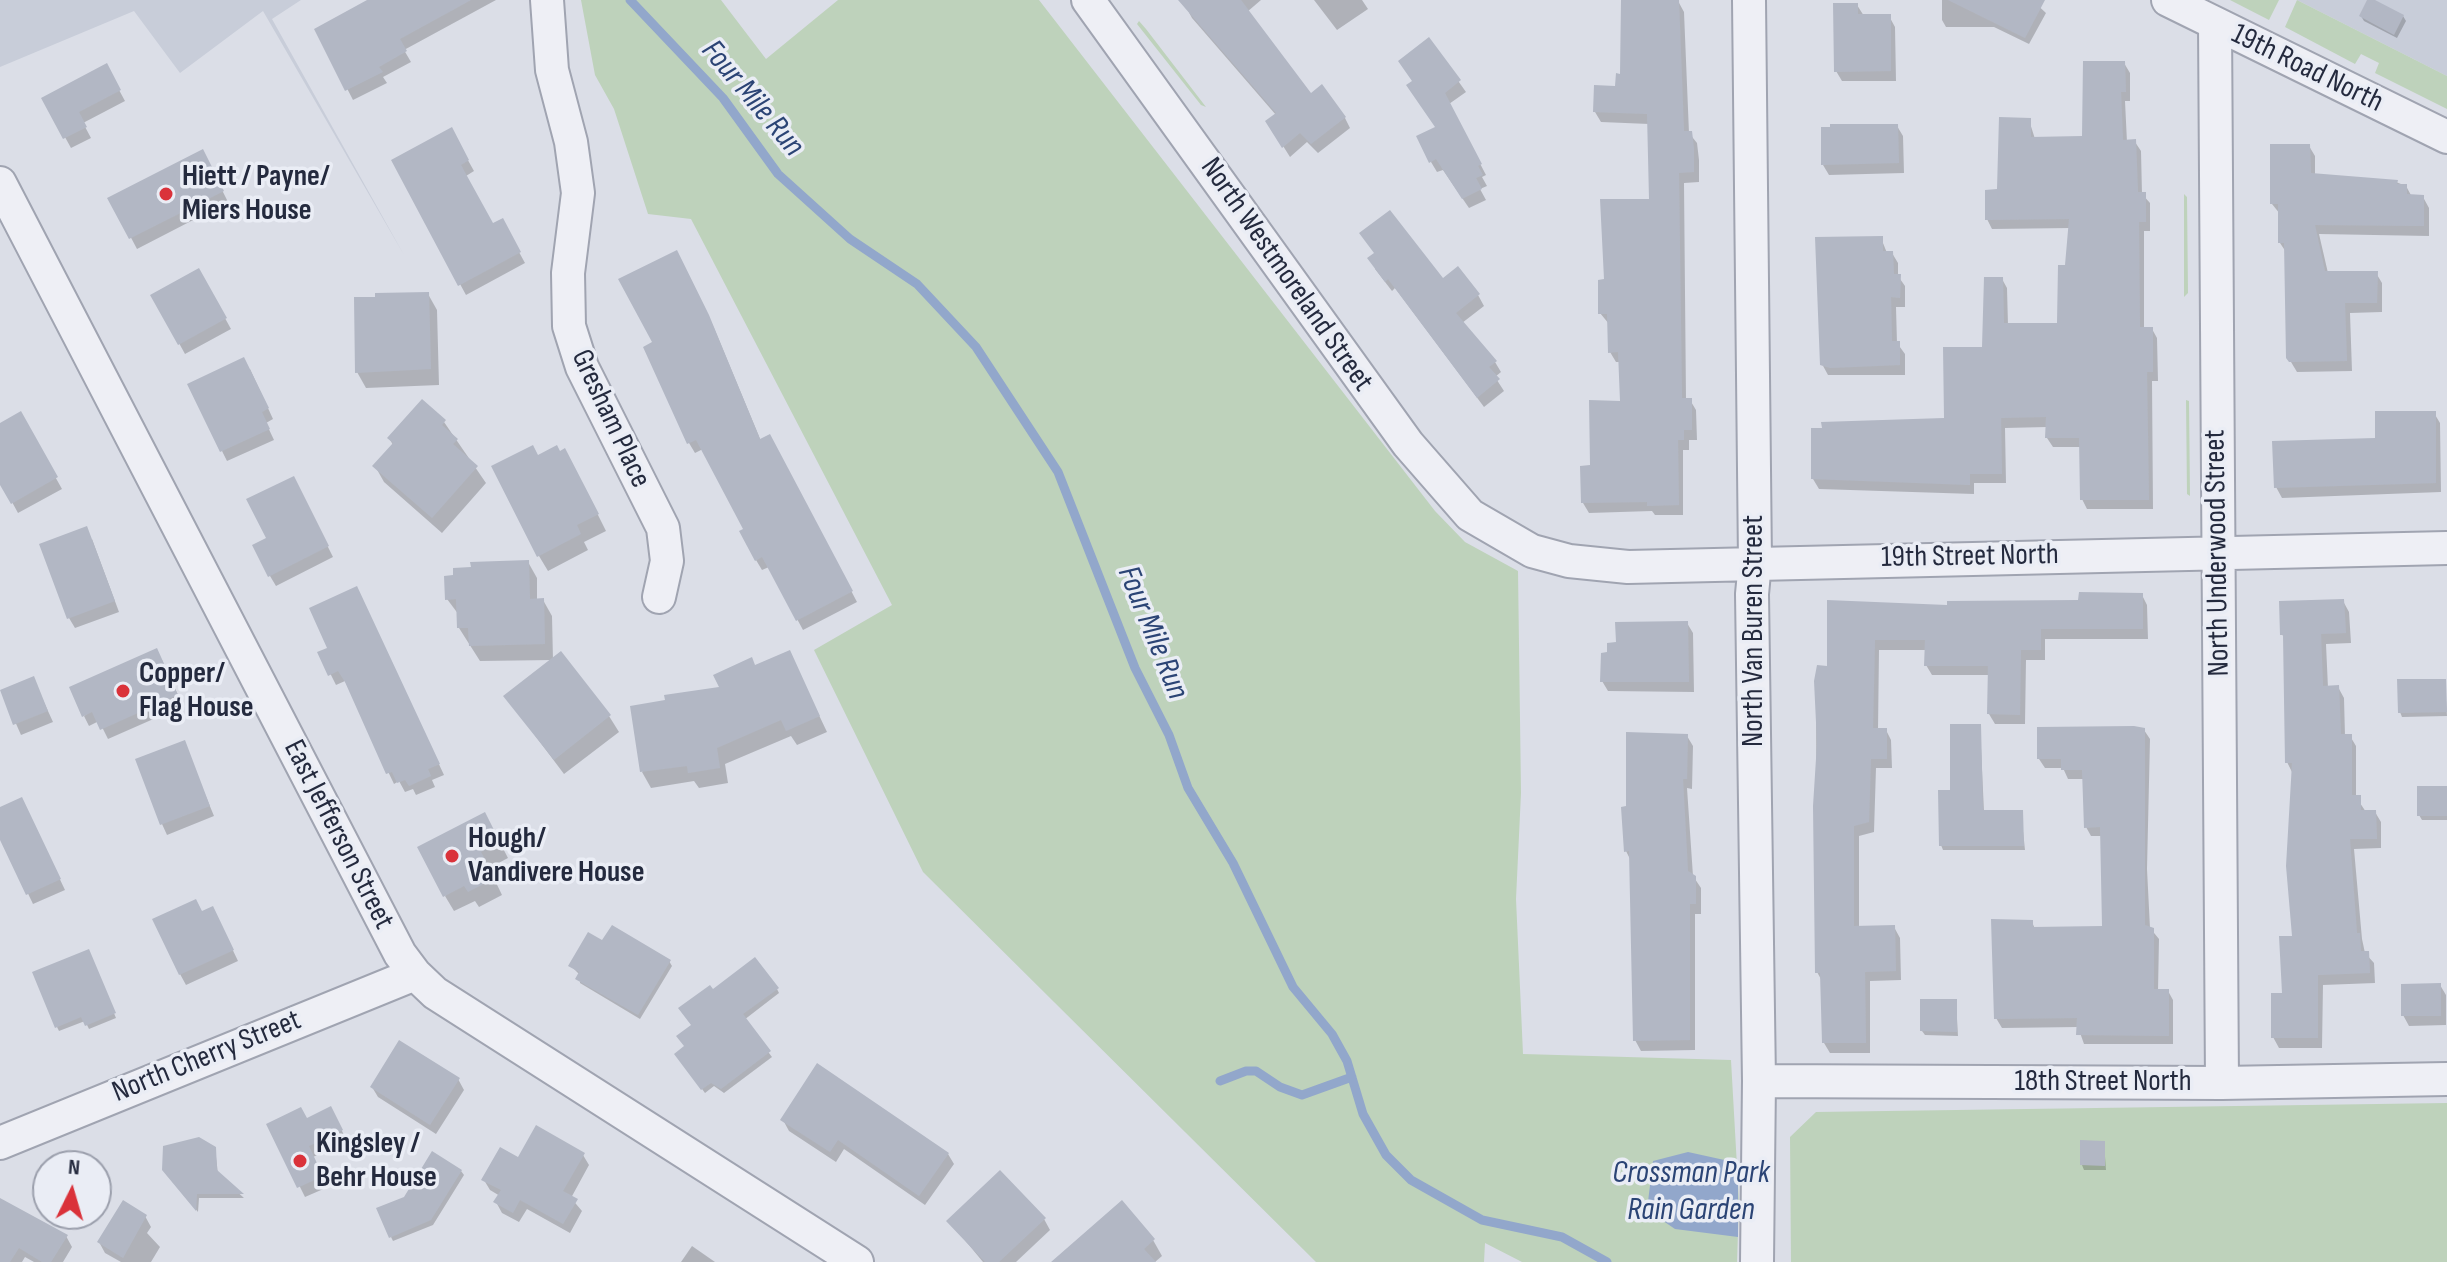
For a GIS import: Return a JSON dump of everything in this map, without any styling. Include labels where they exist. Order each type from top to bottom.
[{"type":"street","name":"Gresham Place","points":[[547,0],[552,70],[574,156],[578,193],[566,292],[569,326],[582,367],[663,528],[667,561],[659,597]]},
{"type":"street","name":"North Westmoreland Street","points":[[1088,0],[1408,444],[1457,503],[1500,534]]},
{"type":"street","name":"North Van Buren Street","points":[[1749,0],[1755,562],[1752,621],[1759,1081],[1757,1262]]},
{"type":"street","name":"19th Road North","points":[[2168,0],[2447,137]]},
{"type":"street","name":"North Underwood Street","points":[[2215,24],[2222,1083]]},
{"type":"street","name":"East Jefferson Street","points":[[0,183],[400,954],[415,974],[435,993],[857,1262]]},
{"type":"street","name":"19th Street North","points":[[1500,534],[1532,551],[1581,564],[1628,567],[2447,548]]},
{"type":"street","name":"North Cherry Street","points":[[0,1143],[415,974]]},
{"type":"street","name":"18th Street North","points":[[1759,1081],[2222,1083],[2447,1079]]},
{"type":"shaded area","points":[[0,0],[301,0],[272,19],[404,255],[263,11],[180,73],[134,11],[0,67]]},
{"type":"shaded area","points":[[2297,0],[2447,0],[2447,76]]},
{"type":"green space","points":[[581,0],[721,0],[766,59],[838,0],[1039,0],[1435,511],[1465,542],[1518,571],[1521,793],[1516,899],[1523,1054],[1731,1060],[1739,1202],[1737,1262],[1522,1262],[1485,1243],[1484,1262],[1316,1262],[923,872],[814,650],[892,605],[691,219],[648,214],[614,109],[595,75]]},
{"type":"green space","points":[[2230,0],[2279,0],[2269,20]]},
{"type":"green space","points":[[2297,0],[2447,76],[2447,109],[2375,73],[2379,63],[2361,54],[2355,64],[2285,27]]},
{"type":"green space","points":[[1139,21],[1206,107],[1201,105],[1137,24]]},
{"type":"green space","points":[[2184,194],[2187,197],[2188,293],[2184,297]]},
{"type":"green space","points":[[2186,400],[2189,401],[2190,496],[2187,494]]},
{"type":"green space","points":[[2447,1103],[2447,1262],[1791,1262],[1790,1137],[1816,1112]]},
{"type":"water","name":"Crossman Park Rain Garden","points":[[1688,1152],[1738,1163],[1738,1237],[1675,1229],[1647,1210],[1653,1161]]},
{"type":"building","points":[[367,0],[471,0],[400,39],[407,51],[379,67],[383,72],[345,91],[314,29]]},
{"type":"building","points":[[1178,0],[1241,0],[1311,93],[1322,84],[1346,117],[1311,144],[1300,133],[1282,148],[1265,121],[1276,113]]},
{"type":"building","points":[[1621,0],[1679,0],[1684,131],[1692,131],[1694,172],[1679,173],[1682,398],[1692,398],[1692,430],[1684,430],[1684,440],[1678,440],[1679,505],[1581,503],[1580,466],[1590,465],[1589,400],[1620,401],[1618,352],[1608,353],[1607,314],[1598,314],[1598,280],[1604,279],[1600,199],[1649,199],[1647,114],[1593,112],[1594,85],[1615,86],[1616,73],[1620,74]]},
{"type":"building","points":[[1948,0],[2045,0],[2025,38]]},
{"type":"building","points":[[2367,0],[2375,0],[2404,15],[2394,35],[2359,16]]},
{"type":"building","points":[[1833,3],[1858,3],[1858,14],[1891,14],[1891,71],[1834,72]]},
{"type":"building","points":[[1429,37],[1461,80],[1445,93],[1482,164],[1478,166],[1483,175],[1476,178],[1482,189],[1462,199],[1436,159],[1429,163],[1416,136],[1435,127],[1406,85],[1412,81],[1398,61]]},
{"type":"building","points":[[2083,61],[2125,61],[2126,92],[2121,92],[2123,140],[2136,139],[2138,192],[2146,192],[2146,222],[2139,222],[2140,327],[2153,327],[2153,372],[2147,372],[2149,500],[2080,500],[2079,438],[2045,438],[2046,417],[2001,418],[2002,474],[1970,474],[1970,485],[1811,479],[1811,428],[1822,428],[1821,422],[1944,418],[1943,347],[1982,347],[1984,277],[2003,277],[2004,323],[2057,323],[2058,265],[2065,265],[2069,219],[1985,220],[1985,190],[1997,189],[1999,117],[2031,118],[2031,137],[2082,136]]},
{"type":"building","points":[[107,63],[121,90],[79,112],[87,127],[63,139],[41,98]]},
{"type":"building","points":[[1830,124],[1898,124],[1899,163],[1821,165],[1821,127],[1830,127]]},
{"type":"building","points":[[452,127],[469,160],[461,165],[493,223],[503,218],[521,252],[458,286],[391,160]]},
{"type":"building","points":[[2270,144],[2310,144],[2311,173],[2398,180],[2397,184],[2407,184],[2407,194],[2424,195],[2424,226],[2315,225],[2325,271],[2378,271],[2377,303],[2345,303],[2347,361],[2289,362],[2286,358],[2284,243],[2278,243],[2278,204],[2270,204]]},
{"type":"building","name":"Hiett / Payne/ Miers House","points":[[203,149],[224,191],[129,239],[107,198]]},
{"type":"building","points":[[1390,210],[1443,278],[1458,266],[1480,294],[1456,313],[1497,361],[1489,367],[1500,379],[1477,398],[1388,279],[1385,282],[1367,258],[1374,253],[1359,233]]},
{"type":"building","points":[[1883,236],[1883,251],[1893,251],[1894,274],[1901,274],[1900,298],[1891,297],[1892,341],[1900,341],[1900,365],[1830,368],[1820,365],[1815,237]]},
{"type":"building","points":[[677,250],[709,315],[760,439],[770,434],[853,591],[796,621],[762,557],[755,561],[739,531],[743,529],[696,440],[687,444],[643,347],[652,342],[618,279]]},
{"type":"building","points":[[199,268],[227,318],[178,345],[150,295]]},
{"type":"building","points":[[429,292],[431,369],[355,373],[354,297],[375,297],[375,293]]},
{"type":"building","points":[[244,357],[269,408],[262,412],[270,429],[220,452],[187,384]]},
{"type":"building","points":[[422,399],[446,420],[442,425],[458,439],[453,444],[478,466],[432,518],[372,466],[393,443],[387,438]]},
{"type":"building","points":[[21,411],[58,477],[11,504],[0,485],[0,423]]},
{"type":"building","points":[[2375,411],[2436,411],[2436,483],[2274,488],[2272,441],[2375,438]]},
{"type":"building","points":[[533,445],[538,455],[557,445],[560,451],[565,448],[599,514],[577,525],[581,534],[537,557],[491,466]]},
{"type":"building","points":[[294,476],[329,546],[268,577],[252,545],[266,538],[246,499]]},
{"type":"building","points":[[87,526],[115,601],[67,619],[39,544]]},
{"type":"building","points":[[529,560],[530,599],[544,598],[545,644],[469,646],[468,628],[457,628],[456,599],[445,600],[444,576],[453,575],[453,568],[471,567],[470,562]]},
{"type":"building","points":[[357,586],[440,764],[428,769],[431,776],[409,786],[405,780],[397,783],[392,772],[386,774],[345,682],[338,671],[328,676],[317,652],[327,648],[309,608]]},
{"type":"building","points":[[2079,592],[2143,593],[2143,629],[2041,629],[2041,650],[2021,650],[2020,715],[1987,714],[1988,666],[1924,666],[1925,640],[1875,640],[1873,728],[1887,728],[1887,759],[1871,759],[1869,822],[1854,826],[1854,926],[1895,925],[1896,971],[1865,972],[1866,1043],[1822,1043],[1820,973],[1815,973],[1813,806],[1817,743],[1814,681],[1817,665],[1827,666],[1827,600],[1947,605],[1947,601],[2078,600]]},
{"type":"building","points":[[2344,599],[2346,633],[2321,634],[2323,686],[2339,685],[2341,734],[2352,734],[2352,795],[2361,795],[2361,810],[2376,810],[2377,839],[2350,839],[2357,933],[2360,933],[2361,951],[2369,951],[2370,973],[2318,975],[2318,1038],[2271,1038],[2271,993],[2282,993],[2279,936],[2292,936],[2286,866],[2292,763],[2285,763],[2283,635],[2280,635],[2279,601]]},
{"type":"building","points":[[1688,621],[1689,682],[1600,682],[1601,653],[1607,652],[1607,643],[1616,642],[1615,622]]},
{"type":"building","name":"Copper/ Flag House","points":[[157,648],[178,695],[100,730],[92,712],[82,717],[69,687]]},
{"type":"building","points":[[790,650],[820,716],[786,731],[781,720],[717,748],[720,768],[688,773],[687,766],[640,772],[630,706],[665,700],[664,695],[719,687],[713,675],[752,657],[755,665]]},
{"type":"building","points":[[561,651],[611,715],[554,760],[503,696]]},
{"type":"building","points":[[34,676],[48,711],[13,725],[0,690]]},
{"type":"building","points":[[2397,679],[2446,679],[2447,712],[2398,713]]},
{"type":"building","points":[[1950,724],[1981,724],[1983,810],[2023,810],[2024,846],[1939,846],[1938,790],[1950,790]]},
{"type":"building","points":[[2037,727],[2145,728],[2145,925],[2154,928],[2154,989],[2169,989],[2169,1036],[2076,1035],[2077,1018],[1994,1019],[1991,919],[2033,920],[2033,927],[2102,926],[2100,827],[2084,828],[2082,770],[2061,770],[2061,759],[2037,759]]},
{"type":"building","points":[[1626,732],[1688,734],[1687,779],[1683,779],[1688,871],[1696,876],[1696,904],[1690,904],[1690,1040],[1633,1041],[1629,851],[1624,852],[1621,807],[1626,806]]},
{"type":"building","points":[[185,740],[210,806],[160,825],[135,759]]},
{"type":"building","points":[[2417,786],[2447,786],[2447,816],[2417,816]]},
{"type":"building","points":[[22,797],[61,879],[26,895],[0,840],[0,807]]},
{"type":"building","name":"Hough/ Vandivere House","points":[[485,812],[500,842],[481,852],[495,878],[468,892],[464,886],[443,897],[417,847]]},
{"type":"building","points":[[196,899],[202,911],[213,906],[234,950],[179,975],[152,919]]},
{"type":"building","points":[[612,925],[671,960],[638,1015],[575,979],[579,972],[568,966],[588,932],[602,940]]},
{"type":"building","points":[[89,949],[116,1013],[85,1026],[81,1017],[55,1028],[32,972]]},
{"type":"building","points":[[755,957],[779,988],[743,1014],[771,1051],[721,1089],[711,1083],[701,1090],[674,1054],[684,1046],[676,1036],[691,1025],[678,1008],[710,985],[713,989]]},
{"type":"building","points":[[2441,983],[2441,1016],[2401,1016],[2401,984]]},
{"type":"building","points":[[1920,999],[1957,999],[1957,1032],[1920,1031]]},
{"type":"building","points":[[399,1040],[460,1078],[430,1125],[370,1087]]},
{"type":"building","points":[[817,1063],[949,1153],[919,1196],[838,1140],[830,1152],[780,1120]]},
{"type":"building","name":"Kingsley / Behr House","points":[[331,1106],[343,1130],[309,1146],[323,1176],[297,1188],[266,1124],[301,1107],[307,1118]]},
{"type":"building","points":[[536,1125],[585,1153],[563,1191],[578,1199],[563,1224],[520,1200],[513,1213],[493,1202],[501,1190],[481,1180],[500,1147],[518,1157]]},
{"type":"building","points":[[199,1137],[216,1147],[217,1170],[244,1194],[197,1194],[196,1211],[162,1170],[163,1146]]},
{"type":"building","points":[[2080,1140],[2105,1141],[2105,1166],[2080,1165]]},
{"type":"building","points":[[432,1151],[462,1170],[431,1220],[389,1238],[376,1208],[404,1197]]},
{"type":"building","points":[[1000,1170],[1046,1218],[999,1262],[985,1262],[946,1221]]},
{"type":"building","points":[[0,1198],[32,1215],[32,1230],[59,1230],[68,1235],[51,1262],[42,1262],[19,1248],[10,1262],[0,1262]]},
{"type":"building","points":[[123,1200],[147,1215],[123,1258],[97,1242],[104,1230],[112,1230],[112,1218]]},
{"type":"building","points":[[1122,1200],[1155,1239],[1144,1249],[1156,1262],[1051,1262]]},
{"type":"waterway","name":"Four Mile Run","points":[[630,0],[723,98],[778,174],[850,239],[917,284],[976,347],[1058,472],[1135,668],[1169,735],[1188,788],[1233,863],[1293,987],[1332,1034],[1347,1061],[1363,1114],[1386,1155],[1411,1180],[1482,1220],[1562,1237],[1607,1262]]},
{"type":"waterway","points":[[1220,1081],[1246,1071],[1256,1071],[1280,1087],[1302,1095],[1352,1077]]},
{"type":"place","name":"Hiett / Payne/ Miers House","points":[[166,194]]},
{"type":"place","name":"Copper/ Flag House","points":[[123,691]]},
{"type":"place","name":"Hough/ Vandivere House","points":[[452,856]]},
{"type":"place","name":"Kingsley / Behr House","points":[[300,1161]]}]
